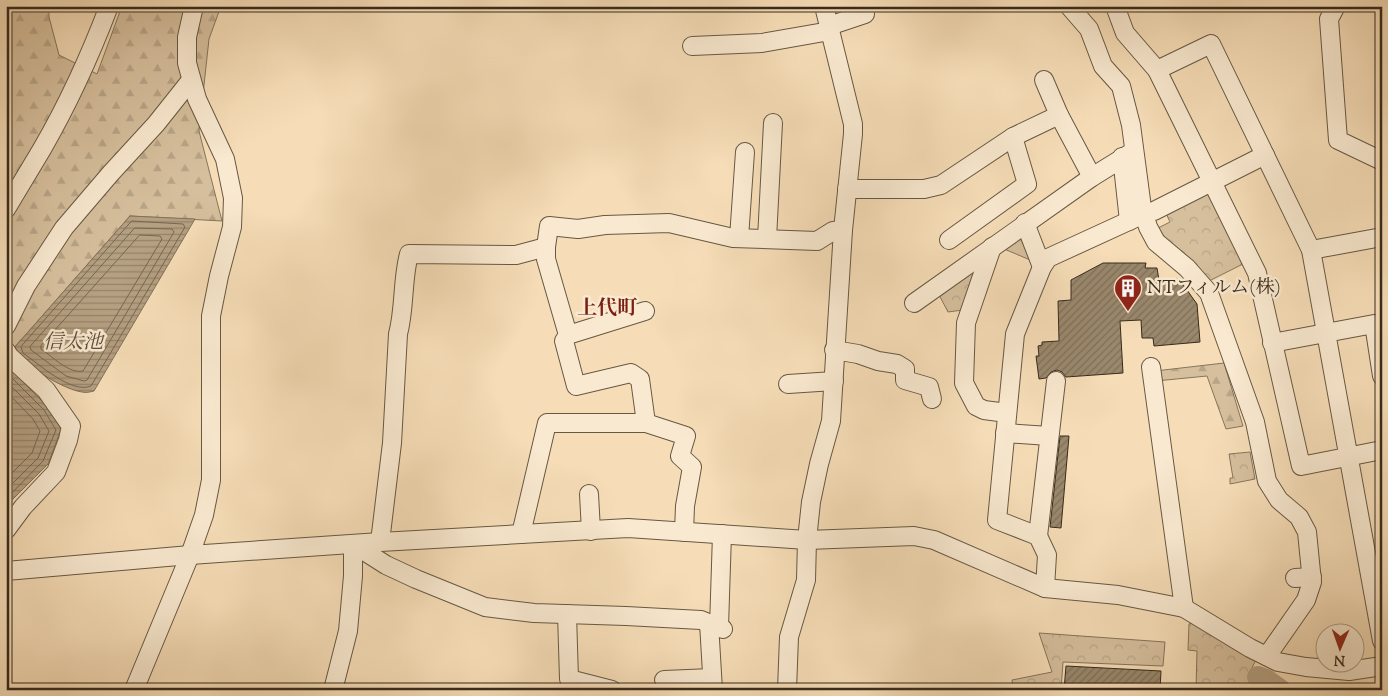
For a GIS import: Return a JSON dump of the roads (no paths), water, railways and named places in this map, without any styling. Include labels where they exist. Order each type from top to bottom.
[{"type":"street","points":[[6,209],[42,150],[71,95],[109,6]]},
{"type":"street","points":[[134,690],[190,555],[204,516],[211,480],[211,316],[232,227],[234,198],[225,159],[197,99],[187,63],[187,36],[194,6]]},
{"type":"street","points":[[787,690],[788,637],[806,580],[806,540],[811,502],[831,420],[834,350],[853,124],[824,6]]},
{"type":"street","points":[[692,46],[762,43],[829,28],[865,14],[864,6]]},
{"type":"street","points":[[1069,6],[1089,29],[1103,66],[1121,86],[1128,109],[1128,154],[1142,215],[1156,242],[1187,268],[1209,293],[1255,422],[1267,481],[1279,500],[1299,517],[1307,532],[1304,577],[1312,582],[1306,600],[1267,656]]},
{"type":"street","points":[[1114,6],[1125,33],[1157,70],[1257,273],[1301,466],[1382,450]]},
{"type":"street","points":[[1336,6],[1329,19],[1338,140],[1382,161]]},
{"type":"street","points":[[1157,70],[1211,44],[1311,250],[1348,457],[1375,567],[1382,641]]},
{"type":"street","points":[[6,326],[26,286],[64,228],[156,124],[191,80]]},
{"type":"street","points":[[1044,80],[1059,115],[1092,177]]},
{"type":"street","points":[[847,189],[924,189],[941,185],[1013,137],[1059,115]]},
{"type":"street","points":[[767,239],[773,123]]},
{"type":"street","points":[[949,240],[1027,184],[1013,137]]},
{"type":"street","points":[[739,238],[745,152]]},
{"type":"street","points":[[914,303],[1025,223],[1128,154]]},
{"type":"street","points":[[1038,536],[996,520],[1015,334],[1042,267],[1048,258],[1212,183],[1264,155]]},
{"type":"street","points":[[744,171],[770,172]]},
{"type":"street","points":[[568,335],[546,259],[549,226],[578,229],[605,225],[669,223],[739,238],[817,241],[833,231],[843,230]]},
{"type":"street","points":[[1025,223],[1042,267]]},
{"type":"street","points":[[1311,250],[1382,237]]},
{"type":"street","points":[[380,542],[392,443],[398,334],[409,254],[516,255],[546,247]]},
{"type":"street","points":[[992,247],[966,323],[964,383],[976,406],[984,410],[1007,413]]},
{"type":"street","points":[[645,311],[568,335],[564,341],[576,386],[631,373],[640,380],[646,423]]},
{"type":"street","points":[[1272,342],[1374,324],[1382,376]]},
{"type":"street","points":[[834,350],[897,364],[905,369],[905,380],[929,387],[932,399]]},
{"type":"street","points":[[6,351],[8,356],[46,390],[72,426],[56,472],[23,507],[6,530]]},
{"type":"street","points":[[1152,367],[1184,608]]},
{"type":"street","points":[[788,384],[834,381]]},
{"type":"street","points":[[1045,588],[1047,555],[1038,536],[1056,381]]},
{"type":"street","points":[[521,534],[547,423],[646,423],[686,436],[680,456],[692,467],[685,506],[684,532]]},
{"type":"street","points":[[1005,433],[1049,436]]},
{"type":"street","points":[[590,494],[591,531]]},
{"type":"street","points":[[6,572],[190,555],[628,528],[806,540],[914,536],[934,540],[1045,588],[1118,595],[1184,608],[1250,648],[1278,662],[1349,671],[1382,666]]},
{"type":"street","points":[[664,680],[713,684],[722,534]]},
{"type":"street","points":[[353,544],[386,565],[416,580],[485,607],[534,613],[701,620],[717,627]]},
{"type":"street","points":[[333,690],[348,631],[353,576],[353,544]]},
{"type":"street","points":[[567,614],[569,680],[612,690]]},
{"type":"water","name":"信太池","points":[[130,216],[195,219],[94,391],[74,390],[54,381],[34,368],[19,354],[15,347]]},
{"type":"water","points":[[6,365],[48,407],[61,429],[48,464],[6,506]]},
{"type":"waterway","points":[[1258,677],[1280,690]]},
{"type":"place","name":"NTフィルム(株)","points":[[1128,312]]},
{"type":"district","name":"上代町","points":[[607,309]]}]
